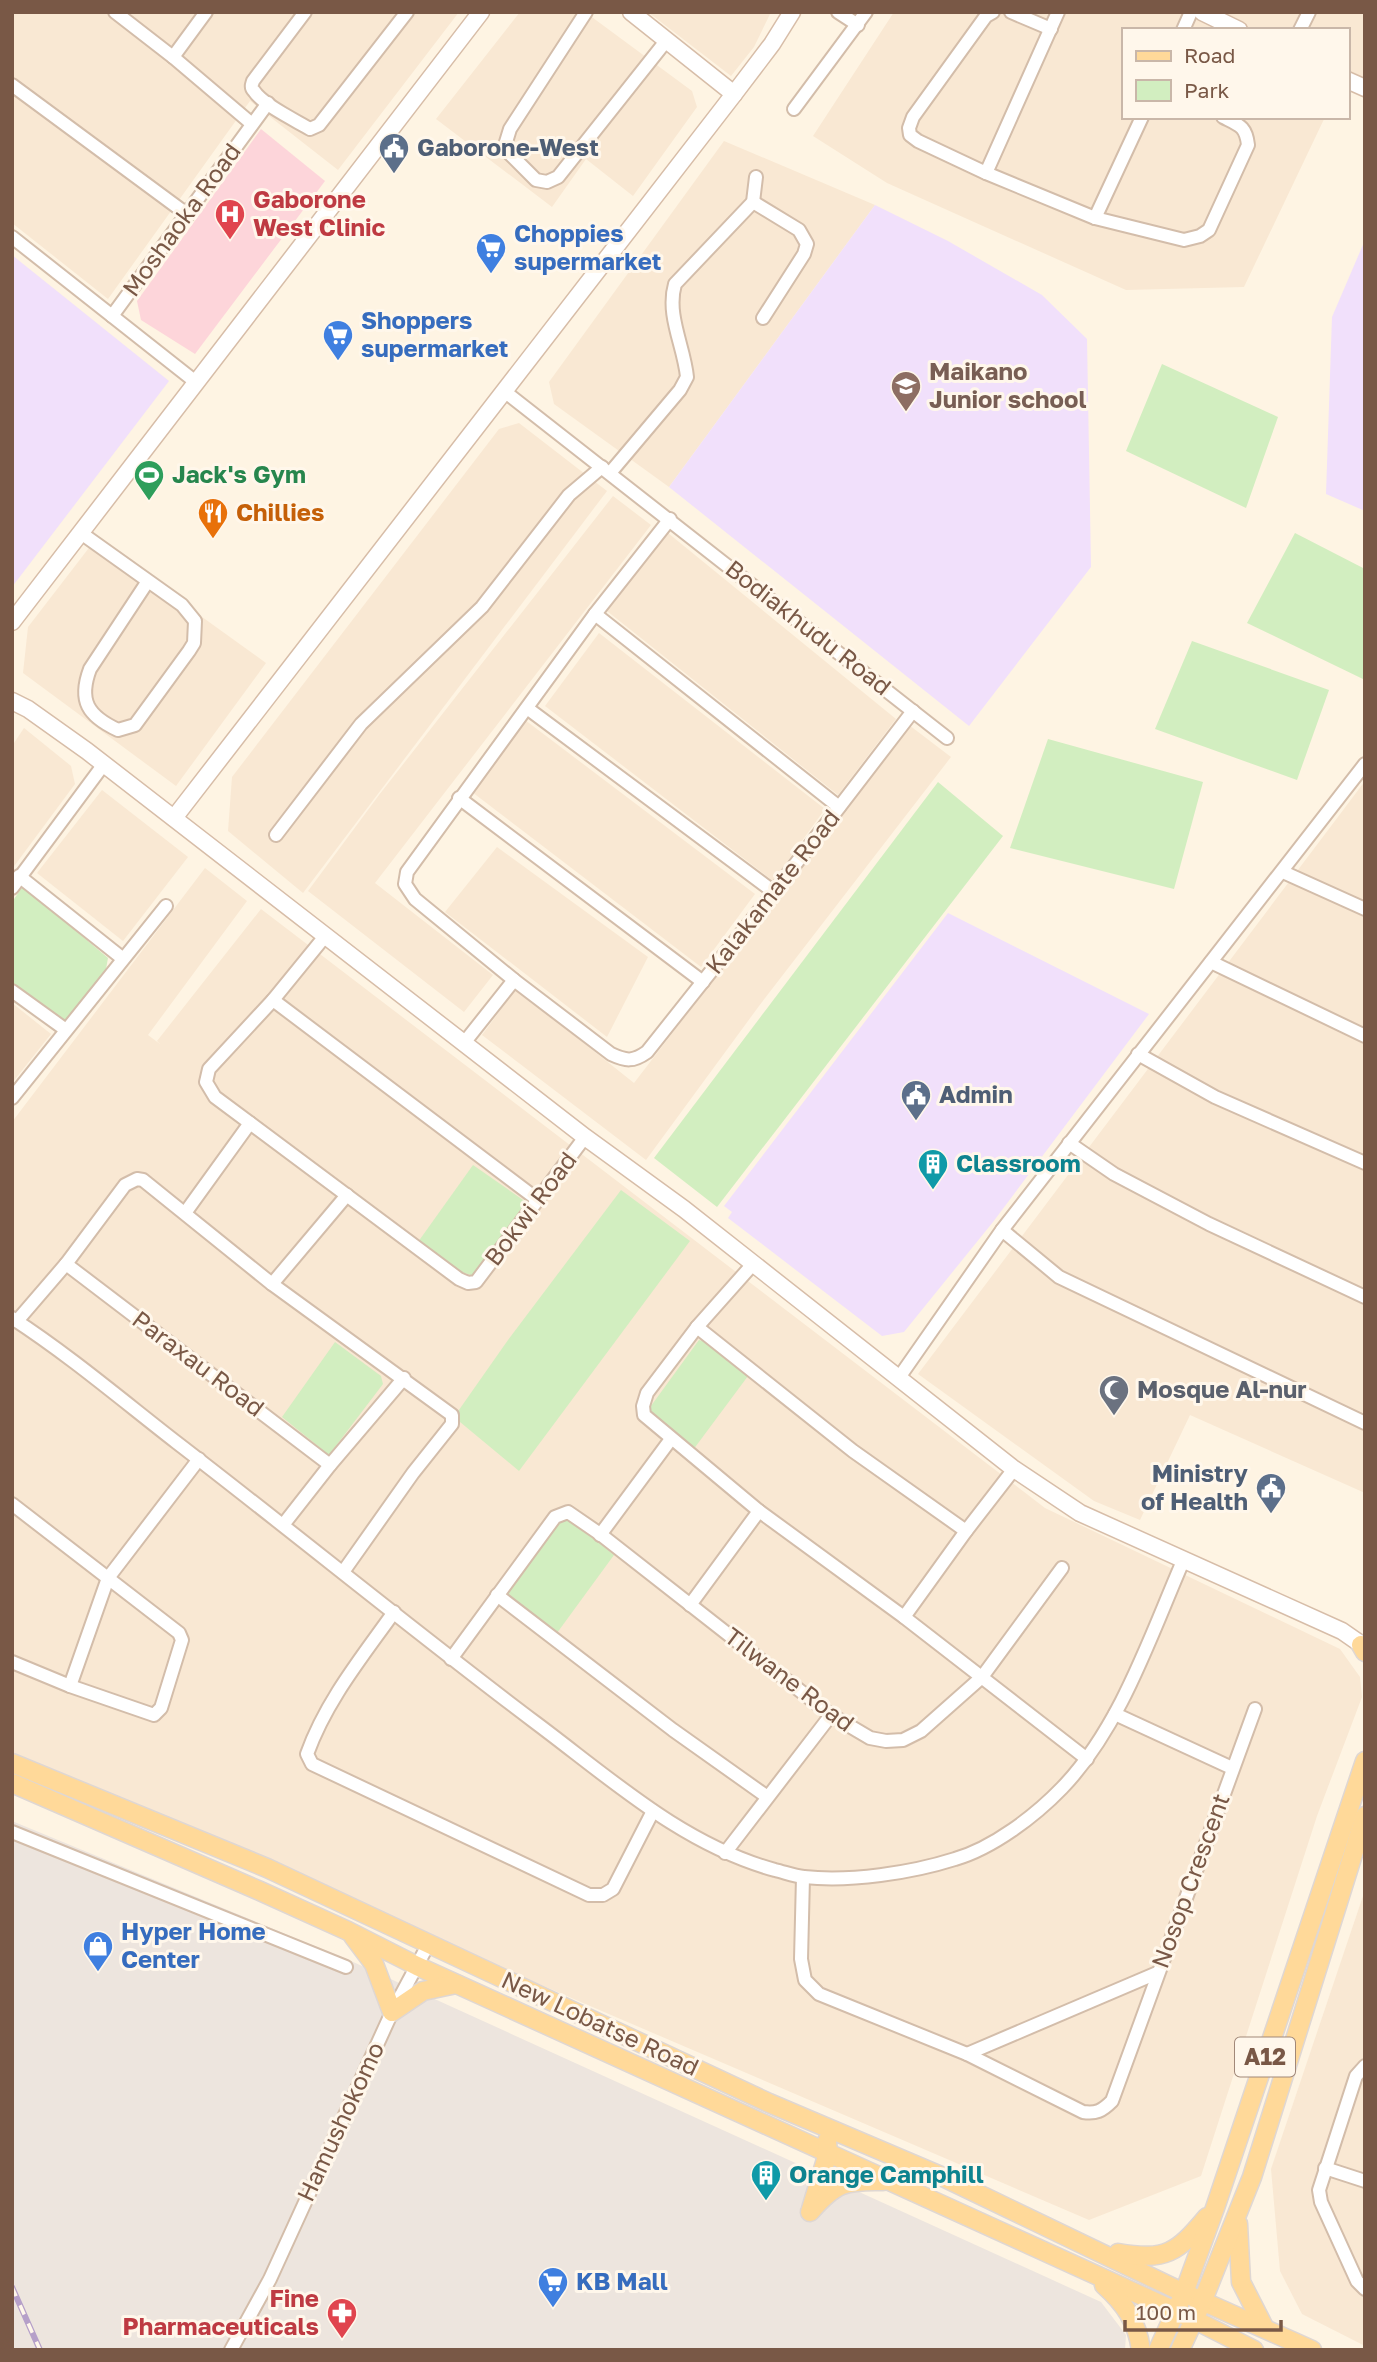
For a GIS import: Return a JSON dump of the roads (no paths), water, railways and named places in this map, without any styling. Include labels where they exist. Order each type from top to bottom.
[{"type":"main road","name":"A12","points":[[1158,2350],[1184,2293],[1215,2207],[1365,1761]]},
{"type":"main road","name":"New Lobatse Road","points":[[12,1763],[267,1868],[757,2097],[1097,2249],[1203,2300]]},
{"type":"main road","name":"New Lobatse Road","points":[[12,1783],[348,1931],[457,1984],[1195,2320],[1254,2350]]},
{"type":"main road","name":"A12","points":[[1180,2350],[1238,2214],[1365,1816]]},
{"type":"main road","points":[[348,1931],[374,1964],[392,2012],[423,1991],[457,1984]]},
{"type":"main road","points":[[822,2124],[827,2137],[828,2153],[810,2212],[844,2183],[893,2182]]},
{"type":"main road","points":[[1097,2249],[1141,2257],[1161,2255],[1177,2249],[1215,2207]]},
{"type":"main road","points":[[1238,2214],[1237,2240],[1241,2282],[1264,2327]]},
{"type":"main road","points":[[1094,2275],[1130,2313],[1138,2330],[1141,2350]]},
{"type":"main road","points":[[1203,2300],[1312,2350]]},
{"type":"street","points":[[116,12],[252,124]]},
{"type":"street","points":[[173,57],[206,12]]},
{"type":"street","points":[[304,12],[253,81],[254,92],[310,129],[315,128],[407,12]]},
{"type":"street","points":[[12,622],[481,12]]},
{"type":"street","points":[[586,12],[510,129],[506,142],[509,153],[536,180],[547,182],[558,177],[666,41]]},
{"type":"street","points":[[631,12],[734,94]]},
{"type":"street","points":[[174,818],[734,94],[772,44],[792,12]]},
{"type":"street","points":[[838,12],[858,25]]},
{"type":"street","points":[[794,109],[866,12]]},
{"type":"street","points":[[993,12],[986,16],[913,117],[909,128],[910,135],[918,141],[986,173],[1095,218],[1184,240],[1200,236],[1209,230],[1248,145],[1247,133],[1227,119]]},
{"type":"street","points":[[1011,12],[1051,29]]},
{"type":"street","points":[[986,173],[1058,12]]},
{"type":"street","points":[[1184,28],[1191,12]]},
{"type":"street","points":[[1202,12],[1235,28]]},
{"type":"street","points":[[1301,28],[1309,12]]},
{"type":"street","points":[[1349,81],[1365,88]]},
{"type":"street","points":[[12,85],[188,215]]},
{"type":"street","name":"Moshaoka Road","points":[[112,316],[268,103]]},
{"type":"street","points":[[1095,218],[1141,119]]},
{"type":"street","points":[[276,835],[360,724],[482,607],[569,495],[606,470],[680,390],[687,377],[671,298],[675,284],[753,202],[756,177]]},
{"type":"street","points":[[753,202],[799,230],[807,244],[764,318]]},
{"type":"street","points":[[12,237],[197,383]]},
{"type":"street","name":"Bodiakhudu Road","points":[[504,391],[947,737]]},
{"type":"street","points":[[464,1043],[514,980],[415,899],[405,884],[407,872],[595,614],[670,519]]},
{"type":"street","points":[[81,533],[148,581],[190,612],[195,621],[194,643],[135,725],[118,730],[87,708],[83,695],[86,680],[90,669],[148,581]]},
{"type":"street","points":[[595,614],[839,807]]},
{"type":"street","points":[[12,701],[28,709],[104,764],[585,1138],[684,1209],[1014,1469],[1080,1513],[1342,1631],[1364,1645]]},
{"type":"street","points":[[527,708],[774,892]]},
{"type":"street","name":"Kalakamate Road","points":[[514,980],[611,1054],[625,1060],[636,1060],[647,1052],[703,982],[913,711]]},
{"type":"street","points":[[12,888],[104,764]]},
{"type":"street","points":[[898,1379],[1002,1230],[1211,962],[1360,779],[1365,764]]},
{"type":"street","points":[[459,798],[703,982]]},
{"type":"street","points":[[1283,872],[1365,909]]},
{"type":"street","points":[[19,876],[122,958]]},
{"type":"street","points":[[12,1098],[166,906]]},
{"type":"street","points":[[272,1284],[347,1195],[215,1097],[209,1090],[206,1076],[326,935]]},
{"type":"street","points":[[1211,962],[1365,1036]]},
{"type":"street","points":[[12,991],[66,1030]]},
{"type":"street","points":[[273,1000],[538,1200]]},
{"type":"street","points":[[1138,1055],[1215,1097],[1365,1163]]},
{"type":"street","points":[[185,1213],[250,1123]]},
{"type":"street","name":"Bokwi Road","points":[[347,1195],[459,1279],[468,1283],[476,1282],[585,1138]]},
{"type":"street","points":[[1069,1143],[1114,1174],[1365,1297]]},
{"type":"street","points":[[343,1572],[453,1422],[452,1415],[272,1284],[147,1182],[137,1179],[125,1185],[66,1264],[15,1319],[199,1459],[451,1659],[653,1811],[698,1840],[758,1865],[803,1877],[873,1876],[957,1859],[1030,1818],[1063,1787],[1087,1759],[1115,1714],[1183,1561]]},
{"type":"street","points":[[1002,1230],[1059,1277],[1365,1423]]},
{"type":"street","name":"Paraxau Road","points":[[66,1264],[330,1465]]},
{"type":"street","points":[[753,1264],[697,1327],[648,1393],[643,1415],[759,1511],[904,1617],[1087,1759]]},
{"type":"street","points":[[697,1327],[853,1451],[966,1531]]},
{"type":"street","points":[[283,1525],[404,1378]]},
{"type":"street","points":[[600,1535],[671,1439]]},
{"type":"street","points":[[69,1686],[108,1578],[199,1459]]},
{"type":"street","points":[[904,1617],[1014,1469]]},
{"type":"street","points":[[12,1504],[179,1633],[182,1640],[161,1708],[154,1715],[69,1686],[12,1662]]},
{"type":"street","points":[[690,1605],[759,1511]]},
{"type":"street","name":"Tilwane Road","points":[[497,1595],[555,1517],[568,1512],[831,1715],[870,1738],[886,1741],[903,1740],[921,1731],[982,1676],[1062,1569]]},
{"type":"street","points":[[451,1659],[497,1595],[673,1730],[766,1796]]},
{"type":"street","points":[[394,1612],[341,1686],[316,1729],[307,1754],[312,1764],[589,1895],[603,1895],[612,1889],[653,1811]]},
{"type":"street","points":[[1232,1768],[1255,1709]]},
{"type":"street","name":"Nosop Crescent","points":[[967,2054],[1083,2112],[1102,2111],[1112,2101],[1232,1768],[1115,1714]]},
{"type":"street","points":[[725,1853],[766,1796],[831,1715]]},
{"type":"street","points":[[12,1832],[346,1967]]},
{"type":"street","points":[[803,1877],[801,1959],[805,1980],[819,1994],[967,2054],[1157,1973]]},
{"type":"street","name":"Hamushokomo","points":[[231,2350],[257,2302],[392,2012],[429,1943]]},
{"type":"street","points":[[1365,2066],[1356,2076],[1319,2190],[1321,2202],[1357,2281],[1365,2289]]},
{"type":"street","points":[[1325,2168],[1365,2181]]},
{"type":"railway","points":[[12,2287],[40,2350]]},
{"type":"place","name":"Gaborone-West","points":[[394,175]]},
{"type":"place","name":"Gaborone West Clinic","points":[[230,241]]},
{"type":"place","name":"Choppies supermarket","points":[[491,275]]},
{"type":"place","name":"Shoppers supermarket","points":[[338,362]]},
{"type":"place","name":"Maikano Junior school","points":[[906,413]]},
{"type":"place","name":"Jack's Gym","points":[[149,502]]},
{"type":"place","name":"Chillies","points":[[213,540]]},
{"type":"place","name":"Admin","points":[[916,1122]]},
{"type":"place","name":"Classroom","points":[[933,1191]]},
{"type":"place","name":"Mosque Al-nur","points":[[1114,1417]]},
{"type":"place","name":"Ministry of Health","points":[[1271,1515]]},
{"type":"place","name":"Hyper Home Center","points":[[98,1973]]},
{"type":"place","name":"Orange Camphill","points":[[766,2202]]},
{"type":"place","name":"KB Mall","points":[[553,2309]]},
{"type":"place","name":"Fine Pharmaceuticals","points":[[342,2340]]}]
